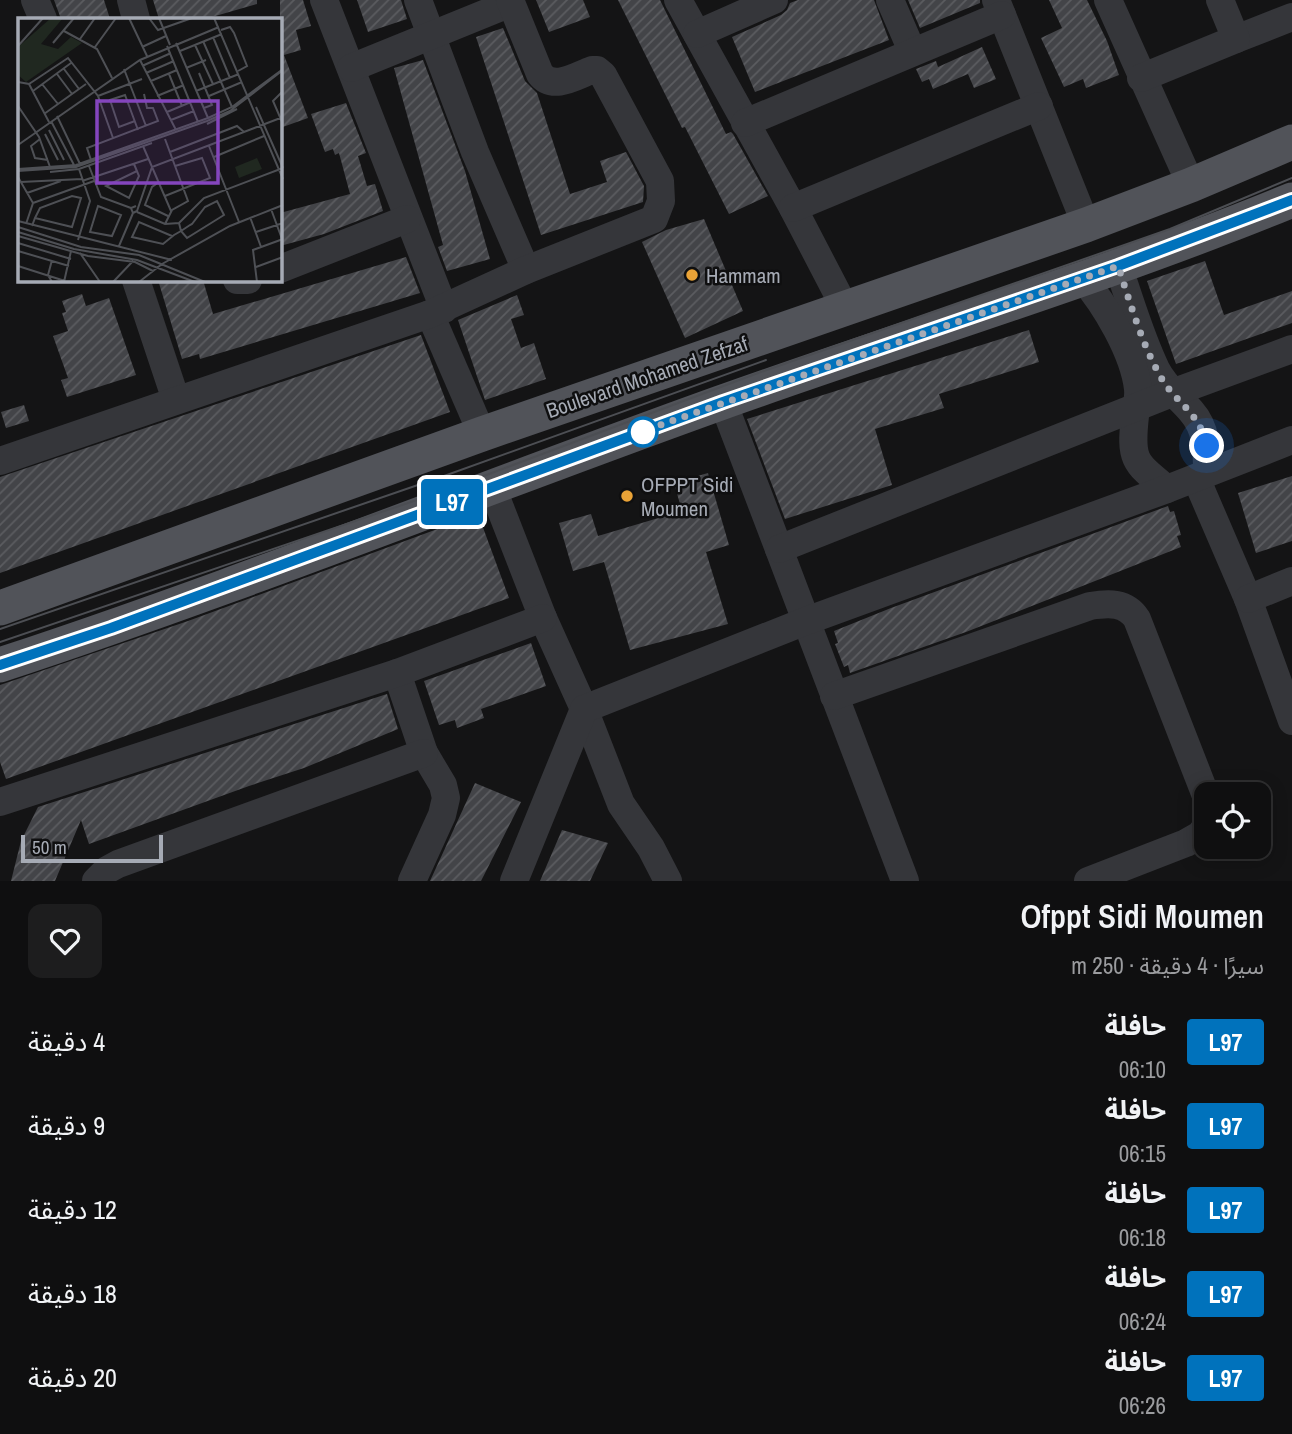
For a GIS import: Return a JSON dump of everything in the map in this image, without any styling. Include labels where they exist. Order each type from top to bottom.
[{"type":"main road","name":"Boulevard Mohamed Zefzaf","points":[[0,608],[482,434],[1086,225],[1191,186],[1292,142]]},
{"type":"main road","points":[[0,665],[111,628],[723,402],[1118,266],[1292,200]]},
{"type":"street","points":[[35,0],[43,18]]},
{"type":"street","points":[[131,0],[136,18]]},
{"type":"street","points":[[324,0],[407,219],[482,434]]},
{"type":"street","points":[[418,0],[475,152],[526,270]]},
{"type":"street","points":[[678,0],[845,308]]},
{"type":"street","points":[[697,34],[774,0]]},
{"type":"street","points":[[890,0],[912,51]]},
{"type":"street","points":[[1108,0],[1191,186]]},
{"type":"street","points":[[1220,0],[1236,39]]},
{"type":"street","points":[[0,461],[437,311],[526,270],[654,219],[659,210],[662,190],[660,181],[603,75],[592,70],[558,82],[545,80],[540,74],[511,2],[351,68]]},
{"type":"street","points":[[745,123],[912,51],[999,8],[1086,225]]},
{"type":"street","points":[[1141,78],[1292,17]]},
{"type":"street","points":[[793,208],[1039,106]]},
{"type":"street","points":[[282,268],[407,219]]},
{"type":"street","points":[[1118,266],[1153,363],[1172,393],[1192,412],[1200,424],[1207,446],[1201,475],[1292,722]]},
{"type":"street","points":[[1082,278],[1107,310],[1138,386],[1133,444],[1135,458],[1140,466],[1167,489]]},
{"type":"street","points":[[137,282],[176,400]]},
{"type":"street","points":[[779,549],[1136,407],[1292,349]]},
{"type":"street","points":[[723,402],[905,881]]},
{"type":"street","points":[[514,881],[584,709],[806,621],[1167,489],[1292,440]]},
{"type":"street","points":[[492,487],[543,618],[584,709],[621,803],[651,848],[659,878]]},
{"type":"street","points":[[1248,599],[1292,581]]},
{"type":"street","points":[[834,696],[1090,606],[1108,603],[1131,610],[1137,619],[1201,782]]},
{"type":"street","points":[[0,802],[397,673],[543,618]]},
{"type":"street","points":[[397,673],[424,753],[443,785],[446,798],[442,815],[412,881]]},
{"type":"street","points":[[96,881],[118,864],[424,753]]},
{"type":"street","points":[[1088,881],[1194,838]]},
{"type":"building","points":[[54,0],[104,0],[110,18],[61,18]]},
{"type":"building","points":[[153,0],[257,0],[257,4],[208,18],[159,18]]},
{"type":"building","points":[[280,0],[303,0],[311,26],[296,30],[301,50],[284,55],[308,118],[282,127],[282,18]]},
{"type":"building","points":[[357,0],[401,0],[407,19],[368,32]]},
{"type":"building","points":[[536,0],[583,0],[590,17],[549,32]]},
{"type":"building","points":[[618,0],[660,0],[726,134],[733,134],[768,196],[729,214],[685,127],[682,128]]},
{"type":"building","points":[[798,0],[874,0],[889,40],[755,92],[732,37],[781,15],[790,3]]},
{"type":"building","points":[[908,0],[980,0],[980,3],[920,28]]},
{"type":"building","points":[[1049,0],[1087,0],[1107,41],[1119,75],[1086,88],[1083,79],[1064,87],[1041,38],[1062,28]]},
{"type":"building","points":[[503,28],[525,81],[537,93],[570,194],[607,182],[600,161],[626,152],[644,186],[643,202],[541,235],[476,37]]},
{"type":"building","points":[[982,47],[996,79],[974,88],[968,74],[933,89],[929,79],[922,82],[916,69],[936,61],[938,67]]},
{"type":"building","points":[[423,60],[465,171],[490,259],[447,271],[438,247],[443,245],[394,68]]},
{"type":"building","points":[[346,103],[366,153],[358,156],[367,186],[375,184],[383,211],[324,234],[282,245],[282,212],[350,194],[339,153],[335,155],[333,149],[325,152],[311,114]]},
{"type":"building","name":"Hammam","points":[[704,219],[743,311],[685,338],[642,242],[666,230]]},
{"type":"building","points":[[406,257],[420,293],[200,359],[199,354],[182,359],[159,282],[204,282],[213,314]]},
{"type":"building","points":[[1205,261],[1224,315],[1292,291],[1292,323],[1176,364],[1147,281]]},
{"type":"building","points":[[82,294],[86,306],[109,298],[136,375],[67,397],[61,380],[68,378],[53,336],[68,331],[62,313],[66,312],[62,301]]},
{"type":"building","points":[[517,295],[524,315],[511,319],[521,348],[534,343],[546,379],[485,400],[458,320]]},
{"type":"building","points":[[1029,330],[1039,362],[939,394],[944,408],[875,429],[892,485],[785,519],[747,419]]},
{"type":"building","points":[[421,335],[450,412],[0,573],[0,477]]},
{"type":"building","points":[[24,405],[29,421],[6,428],[1,412]]},
{"type":"building","points":[[708,473],[729,545],[706,552],[728,624],[630,650],[604,562],[573,571],[559,523],[591,514],[598,536],[682,511],[674,483]]},
{"type":"building","points":[[1292,476],[1292,541],[1256,553],[1238,493]]},
{"type":"building","points":[[1168,506],[1170,512],[1174,511],[1181,535],[1177,536],[1181,547],[966,632],[850,673],[848,665],[844,667],[835,644],[838,643],[834,631]]},
{"type":"building","points":[[478,514],[509,598],[6,779],[0,762],[0,685],[188,621]]},
{"type":"building","points":[[531,643],[546,686],[481,709],[484,718],[457,728],[455,720],[439,725],[424,681]]},
{"type":"building","points":[[387,694],[398,729],[304,768],[89,844],[81,820],[55,881],[11,881],[21,841],[38,807]]},
{"type":"building","points":[[475,783],[521,802],[481,881],[430,881]]},
{"type":"building","points":[[562,830],[608,843],[590,881],[540,881]]},
{"type":"tram line","points":[[0,642],[449,489],[758,373],[1170,229],[1292,178]]},
{"type":"tram line","points":[[0,629],[444,476],[766,360]]},
{"type":"bus line","name":"L97","points":[[0,665],[111,628],[723,402],[1118,266],[1292,200]]},
{"type":"place","name":"Hammam","points":[[692,275]]},
{"type":"place","name":"OFPPT Sidi Moumen","points":[[627,496]]},
{"type":"route","points":[[643,432],[640,432],[1118,266],[1157,370],[1164,384],[1200,424],[1207,446]]}]
